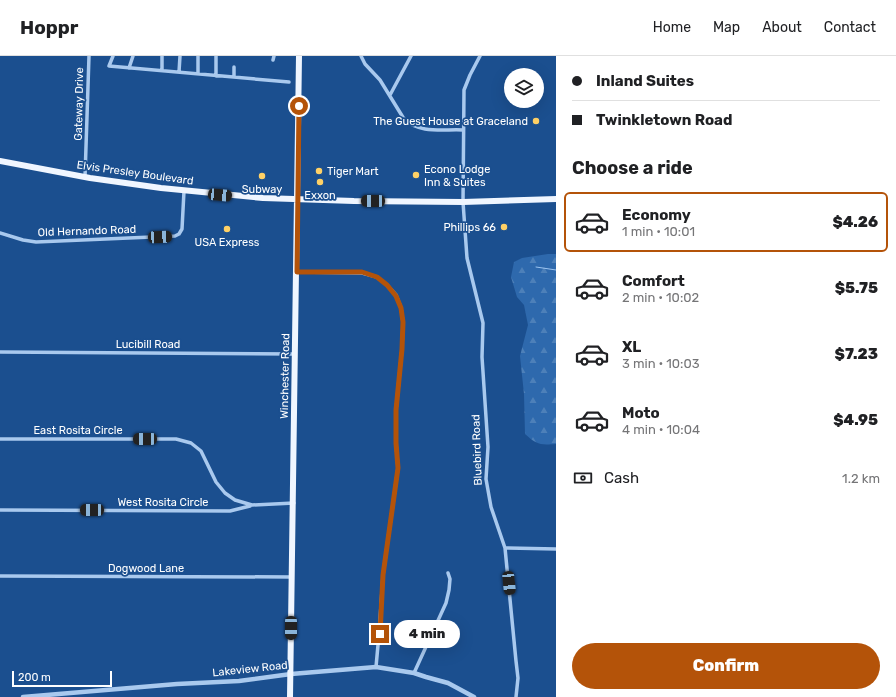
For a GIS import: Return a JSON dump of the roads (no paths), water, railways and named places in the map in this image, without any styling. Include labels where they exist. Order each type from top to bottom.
[{"type":"main road","name":"Winchester Road","points":[[290,697],[294,503],[299,56]]},
{"type":"main road","name":"Elvis Presley Boulevard","points":[[0,161],[86,177],[184,191],[298,200],[463,202],[556,199]]},
{"type":"street","name":"Gateway Drive","points":[[86,177],[89,56]]},
{"type":"street","points":[[112,56],[109,66],[289,82]]},
{"type":"street","points":[[129,68],[133,56]]},
{"type":"street","points":[[162,56],[162,71]]},
{"type":"street","points":[[180,56],[180,72]]},
{"type":"street","points":[[198,56],[198,74]]},
{"type":"street","points":[[216,56],[216,76]]},
{"type":"street","points":[[361,56],[365,64],[380,80],[404,119],[414,126],[425,129],[464,130]]},
{"type":"street","points":[[390,95],[411,56]]},
{"type":"street","name":"Bluebird Road","points":[[480,56],[470,74],[464,90],[463,202],[467,258],[483,322],[482,357],[488,447],[486,479],[491,506],[505,548],[518,678],[516,697]]},
{"type":"street","points":[[234,67],[234,77]]},
{"type":"street","name":"Old Hernando Road","points":[[0,232],[23,240],[36,242],[175,236],[179,234],[182,229],[184,191]]},
{"type":"street","points":[[297,272],[362,272],[377,277],[387,285],[396,296],[401,308],[403,322],[402,349],[396,416],[398,468],[383,575],[380,634],[376,667]]},
{"type":"street","name":"Lucibill Road","points":[[0,352],[296,354]]},
{"type":"street","name":"East Rosita Circle","points":[[0,439],[176,439],[191,443],[201,451],[216,482],[225,493],[242,503],[252,505],[294,503]]},
{"type":"street","name":"West Rosita Circle","points":[[0,510],[230,511],[252,505]]},
{"type":"street","points":[[505,548],[556,549]]},
{"type":"street","points":[[414,673],[446,602],[450,579],[448,573]]},
{"type":"street","name":"Dogwood Lane","points":[[0,576],[292,577]]},
{"type":"street","name":"Lakeview Road","points":[[23,697],[177,684],[239,681],[291,674],[376,667],[414,673],[448,683],[474,697]]},
{"type":"waterway","points":[[536,267],[556,270]]},
{"type":"place","name":"The Guest House at Graceland","points":[[536,121]]},
{"type":"place","name":"Tiger Mart","points":[[319,171]]},
{"type":"place","name":"Econo Lodge Inn & Suites","points":[[416,175]]},
{"type":"place","name":"Subway","points":[[262,176]]},
{"type":"place","name":"Exxon","points":[[320,182]]},
{"type":"place","name":"Phillips 66","points":[[504,227]]},
{"type":"place","name":"USA Express","points":[[227,229]]}]
